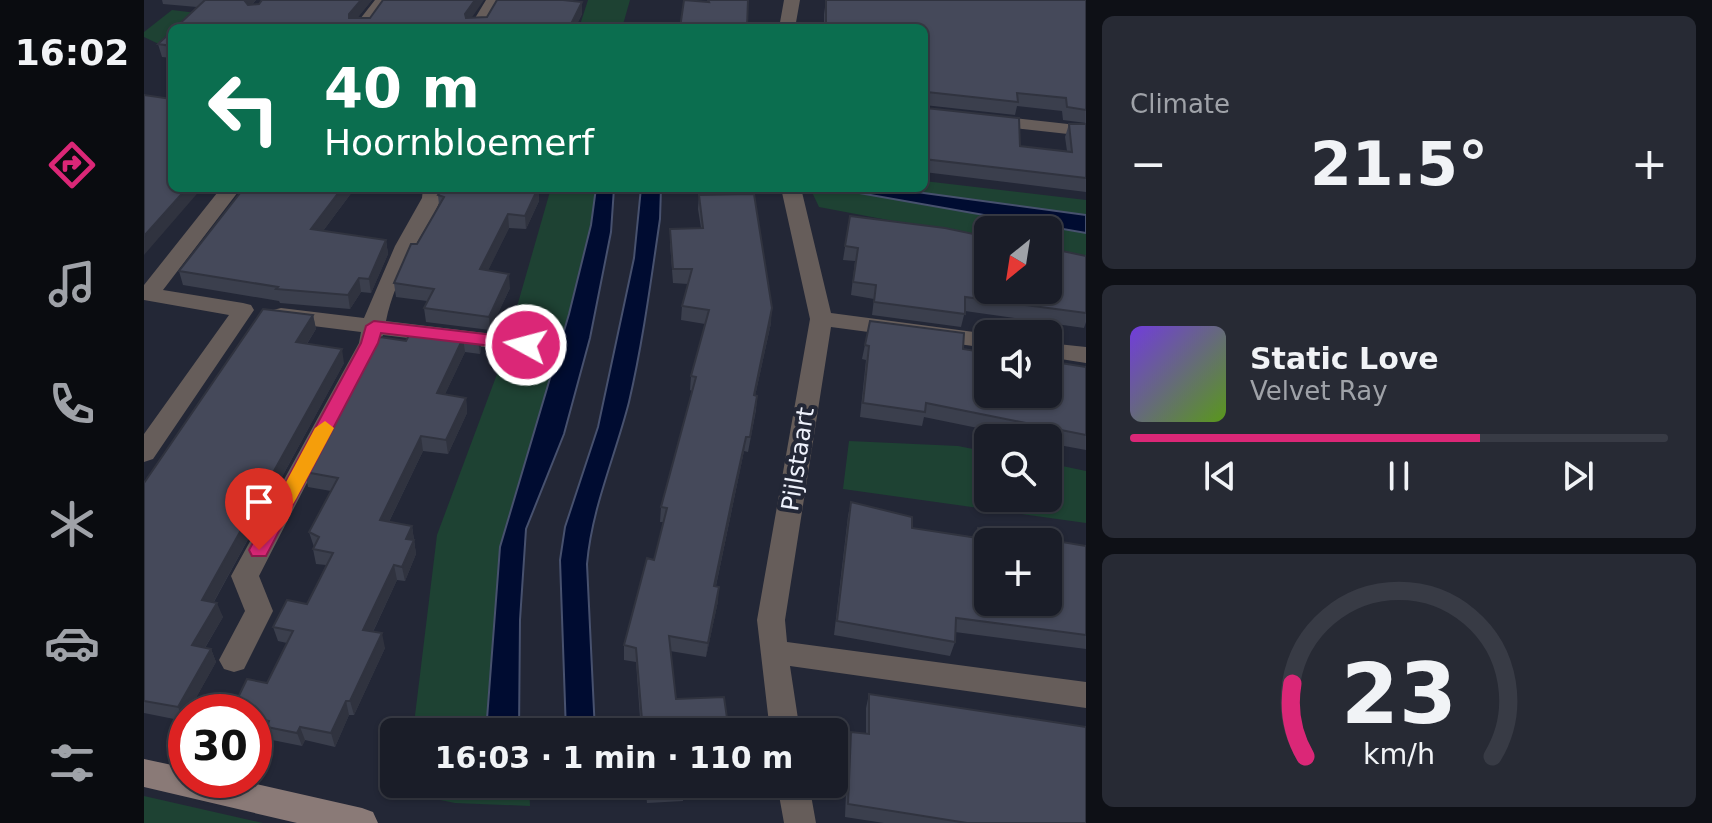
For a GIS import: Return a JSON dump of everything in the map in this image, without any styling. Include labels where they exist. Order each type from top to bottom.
[{"type":"street","points":[[364,24],[383,0]]},
{"type":"street","points":[[479,24],[494,0]]},
{"type":"street","points":[[788,24],[792,0]]},
{"type":"street","points":[[928,113],[1086,131]]},
{"type":"street","points":[[228,192],[148,294],[243,310],[526,345]]},
{"type":"street","points":[[234,660],[259,611],[245,576],[370,343],[378,306],[433,192]]},
{"type":"street","name":"Pijlstaart","points":[[783,718],[771,620],[821,319],[792,192]]},
{"type":"street","points":[[144,453],[243,310]]},
{"type":"street","points":[[821,319],[974,339]]},
{"type":"street","points":[[1062,352],[1086,355]]},
{"type":"street","points":[[773,652],[1086,695]]},
{"type":"street","points":[[144,773],[362,823]]},
{"type":"street","points":[[796,798],[800,823]]},
{"type":"green space","points":[[588,0],[630,0],[623,24],[580,24]]},
{"type":"green space","points":[[172,10],[197,13],[186,24],[168,24],[168,41],[163,46],[144,37],[144,32]]},
{"type":"green space","points":[[928,181],[1086,200],[1086,215],[916,192],[928,192]]},
{"type":"green space","points":[[550,192],[595,192],[591,225],[569,314],[500,547],[487,718],[415,718],[437,535],[500,366]]},
{"type":"green space","points":[[812,192],[869,193],[994,216],[974,216],[974,236],[819,207]]},
{"type":"green space","points":[[1062,229],[1086,233],[1086,258],[1062,254]]},
{"type":"green space","points":[[849,441],[974,449],[974,507],[843,489]]},
{"type":"green space","points":[[1062,466],[1086,471],[1086,523],[1007,512],[1062,512]]},
{"type":"green space","points":[[144,796],[263,823],[144,823]]},
{"type":"green space","points":[[430,798],[530,798],[530,806],[455,803]]},
{"type":"water","points":[[595,192],[614,192],[611,232],[590,338],[564,434],[526,529],[520,620],[519,718],[487,718],[500,547],[569,314],[591,225]]},
{"type":"water","points":[[641,192],[661,192],[660,219],[634,379],[599,502],[587,564],[594,718],[566,718],[560,560],[565,527],[598,427],[634,258]]},
{"type":"water","points":[[854,192],[916,192],[1086,215],[1086,233],[1062,229],[1062,216],[990,216]]},
{"type":"building","points":[[205,0],[244,0],[248,5],[259,4],[262,0],[361,0],[349,18],[370,18],[383,0],[475,0],[465,14],[466,18],[487,17],[497,0],[582,2],[571,24],[179,24]]},
{"type":"building","points":[[684,0],[748,0],[747,24],[681,24]]},
{"type":"building","points":[[826,0],[1086,0],[1086,110],[1067,107],[1066,98],[1017,93],[1018,102],[928,92],[928,24],[826,24]]},
{"type":"building","points":[[168,35],[168,45],[158,44]]},
{"type":"building","points":[[144,95],[168,98],[168,192],[183,192],[144,236]]},
{"type":"building","points":[[928,108],[1019,118],[1020,146],[1072,152],[1069,124],[1086,124],[1086,178],[928,159]]},
{"type":"building","points":[[241,192],[339,192],[311,229],[386,240],[369,279],[359,278],[348,295],[276,289],[278,287],[179,271]]},
{"type":"building","points":[[440,192],[536,192],[525,216],[508,214],[480,269],[509,274],[489,317],[424,308],[434,289],[394,283],[411,244],[417,244],[444,197],[438,195]]},
{"type":"building","points":[[754,194],[772,308],[754,395],[757,396],[750,437],[746,437],[714,586],[719,587],[708,643],[669,636],[676,699],[724,697],[727,718],[642,718],[636,648],[624,645],[647,558],[654,560],[667,508],[661,507],[696,377],[691,376],[709,310],[682,306],[692,269],[673,269],[670,229],[703,228],[699,195]]},
{"type":"building","points":[[850,216],[974,234],[974,298],[965,297],[965,314],[874,302],[876,285],[853,282],[858,248],[845,246]]},
{"type":"building","points":[[1062,251],[1086,256],[1086,313],[1018,304],[1062,304]]},
{"type":"building","points":[[263,309],[313,315],[296,342],[342,349],[202,600],[217,603],[192,645],[211,649],[185,694],[168,694],[168,705],[144,701],[144,483]]},
{"type":"building","points":[[870,321],[964,333],[963,349],[974,351],[974,408],[1062,408],[1062,363],[1086,367],[1086,435],[1062,430],[1062,424],[1031,424],[926,403],[925,412],[863,403],[869,346],[865,345]]},
{"type":"building","points":[[413,328],[480,335],[478,340],[463,338],[437,393],[466,398],[446,440],[421,436],[380,520],[412,526],[406,539],[414,540],[402,567],[394,565],[363,630],[382,633],[350,701],[346,701],[331,733],[300,727],[297,733],[272,728],[272,694],[240,694],[247,679],[267,683],[293,631],[273,627],[287,600],[307,604],[333,553],[313,549],[319,537],[309,532],[338,478],[305,472],[367,353],[371,353],[380,337],[406,341]]},
{"type":"building","points":[[851,502],[912,517],[912,528],[974,537],[974,616],[1062,616],[1062,542],[1086,546],[1086,635],[956,618],[955,642],[837,621]]},
{"type":"building","points":[[869,694],[1086,727],[1086,823],[967,823],[848,804],[851,732],[869,734]]},
{"type":"slow traffic","points":[[286,499],[325,428]]},
{"type":"route","points":[[259,550],[370,343],[374,326],[526,345]]}]
